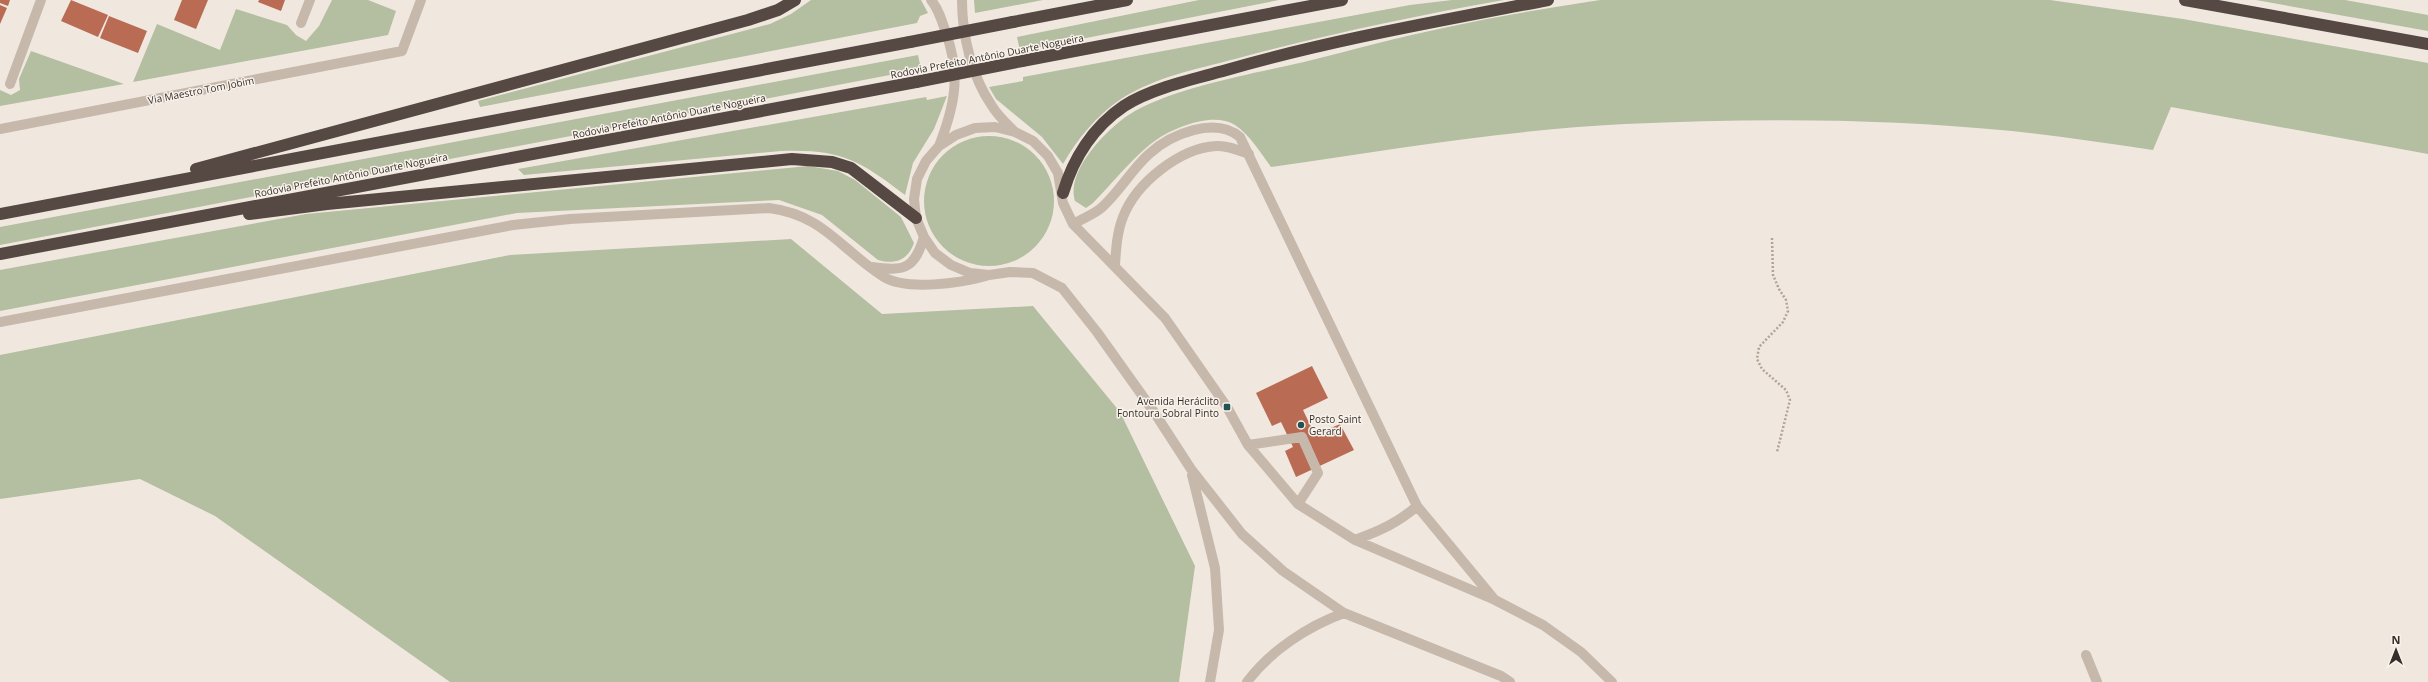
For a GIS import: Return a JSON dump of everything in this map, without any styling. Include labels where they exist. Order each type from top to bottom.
[{"type":"highway","points":[[101,195],[748,20],[778,10],[795,0]]},
{"type":"highway","points":[[0,214],[1127,0]]},
{"type":"highway","name":"Rodovia Prefeito Antônio Duarte Nogueira","points":[[0,254],[916,82],[1342,0]]},
{"type":"highway","points":[[1063,198],[1070,170],[1078,155],[1106,121],[1125,106],[1155,93],[1264,59],[1387,31],[1548,0]]},
{"type":"highway","points":[[2185,0],[2428,44]]},
{"type":"highway","points":[[105,234],[327,204],[792,158],[832,162],[851,168],[888,194],[916,218]]},
{"type":"street","points":[[10,84],[41,0]]},
{"type":"street","points":[[301,24],[310,0]]},
{"type":"street","name":"Via Maestro Tom Jobim","points":[[0,129],[402,51],[421,0]]},
{"type":"street","points":[[931,0],[939,10],[949,40],[956,75],[953,103],[939,146]]},
{"type":"street","points":[[962,0],[962,14],[969,49],[983,92],[993,108],[1015,132]]},
{"type":"street","points":[[989,275],[970,272],[951,265],[935,253],[924,237],[916,218],[914,198],[917,179],[926,161],[939,146],[956,135],[975,128],[995,127],[1015,132],[1033,141],[1048,156],[1058,173],[1063,198],[1073,224],[1115,265],[1165,318],[1227,407],[1248,445],[1298,504],[1355,540],[1495,600],[1543,625],[1581,652],[1612,682]]},
{"type":"street","points":[[1073,224],[1100,208],[1149,153],[1187,133],[1208,127],[1222,127],[1232,130],[1240,137],[1417,506],[1495,600]]},
{"type":"street","points":[[1115,265],[1118,233],[1123,216],[1131,202],[1150,180],[1165,166],[1201,148],[1218,146],[1249,154]]},
{"type":"street","points":[[0,322],[513,225],[570,219],[769,208],[789,211],[816,223],[885,278],[901,282],[914,283],[964,282],[989,275],[1010,272],[1033,273],[1062,288],[1145,400],[1191,469],[1242,534],[1283,571],[1344,613],[1501,676],[1510,682]]},
{"type":"street","points":[[872,267],[894,270],[905,268],[914,261],[924,237]]},
{"type":"street","points":[[1248,445],[1302,437],[1318,473],[1298,504]]},
{"type":"street","points":[[1191,469],[1215,568],[1219,630],[1210,682]]},
{"type":"street","points":[[1355,540],[1384,529],[1402,520],[1417,506]]},
{"type":"street","points":[[1247,682],[1256,670],[1297,636],[1319,622],[1344,613]]},
{"type":"street","points":[[2086,655],[2097,682]]},
{"type":"path","points":[[1772,238],[1773,275],[1786,300],[1788,311],[1783,322],[1759,347],[1757,359],[1762,369],[1786,390],[1790,400],[1777,452]]},
{"type":"green space","points":[[332,0],[368,0],[396,11],[388,35],[133,82],[157,24],[220,50],[236,9],[287,25],[296,35],[306,41],[319,26]]},
{"type":"green space","points":[[811,0],[921,0],[928,13],[920,16],[917,23],[480,107],[478,101],[770,24],[791,14]]},
{"type":"green space","points":[[974,0],[1043,0],[975,13]]},
{"type":"green space","points":[[1199,0],[1279,0],[1020,51],[1017,37]]},
{"type":"green space","points":[[1452,0],[1504,0],[1403,19],[1335,34],[1206,66],[1162,79],[1134,91],[1112,106],[1081,136],[1063,164],[1042,137],[996,99],[989,87],[1023,81],[1023,77],[1410,5]]},
{"type":"green space","points":[[1600,0],[2050,0],[2183,19],[2428,63],[2428,154],[2171,107],[2153,150],[2047,135],[1964,127],[1867,121],[1770,120],[1625,124],[1536,131],[1447,141],[1271,167],[1254,144],[1235,125],[1226,121],[1207,120],[1186,125],[1159,138],[1142,151],[1093,203],[1086,208],[1075,201],[1074,189],[1077,176],[1083,163],[1102,137],[1135,111],[1153,102],[1174,94],[1217,82],[1394,39],[1467,23]]},
{"type":"green space","points":[[2256,0],[2345,0],[2428,15],[2428,31]]},
{"type":"green space","points":[[31,51],[124,84],[0,106],[0,90],[11,95],[20,90],[19,79]]},
{"type":"green space","points":[[918,55],[921,69],[0,245],[0,227]]},
{"type":"green space","points":[[947,96],[934,129],[913,163],[905,195],[875,173],[861,165],[848,159],[819,152],[781,151],[524,175],[518,169],[926,97],[927,100]]},
{"type":"green space","points":[[995,136],[1014,141],[1035,155],[1049,176],[1053,188],[1053,214],[1049,226],[1035,247],[1014,261],[1002,265],[983,266],[964,261],[943,247],[929,226],[925,214],[924,195],[929,176],[943,155],[964,141],[976,137]]},
{"type":"green space","points":[[808,166],[838,171],[855,180],[901,217],[914,243],[908,254],[900,260],[890,262],[878,260],[822,215],[779,200],[517,213],[0,311],[0,270],[306,214]]},
{"type":"green space","points":[[791,239],[882,314],[1033,306],[1120,412],[1195,566],[1179,682],[450,682],[215,516],[140,479],[0,499],[0,355],[510,255]]},
{"type":"building","points":[[0,0],[10,0],[8,6],[0,3]]},
{"type":"building","points":[[71,0],[108,15],[98,37],[61,21]]},
{"type":"building","points":[[182,0],[208,0],[196,29],[174,20]]},
{"type":"building","points":[[259,0],[285,0],[281,11],[258,2]]},
{"type":"building","points":[[0,5],[7,8],[0,24]]},
{"type":"building","points":[[109,16],[147,31],[138,53],[100,38]]},
{"type":"building","points":[[1312,366],[1328,398],[1303,410],[1315,435],[1340,424],[1354,450],[1296,477],[1285,451],[1293,447],[1281,422],[1272,426],[1256,393]]},
{"type":"place","name":"Avenida Heráclito Fontoura Sobral Pinto","points":[[1227,407]]},
{"type":"place","name":"Posto Saint Gerard","points":[[1301,425]]}]
